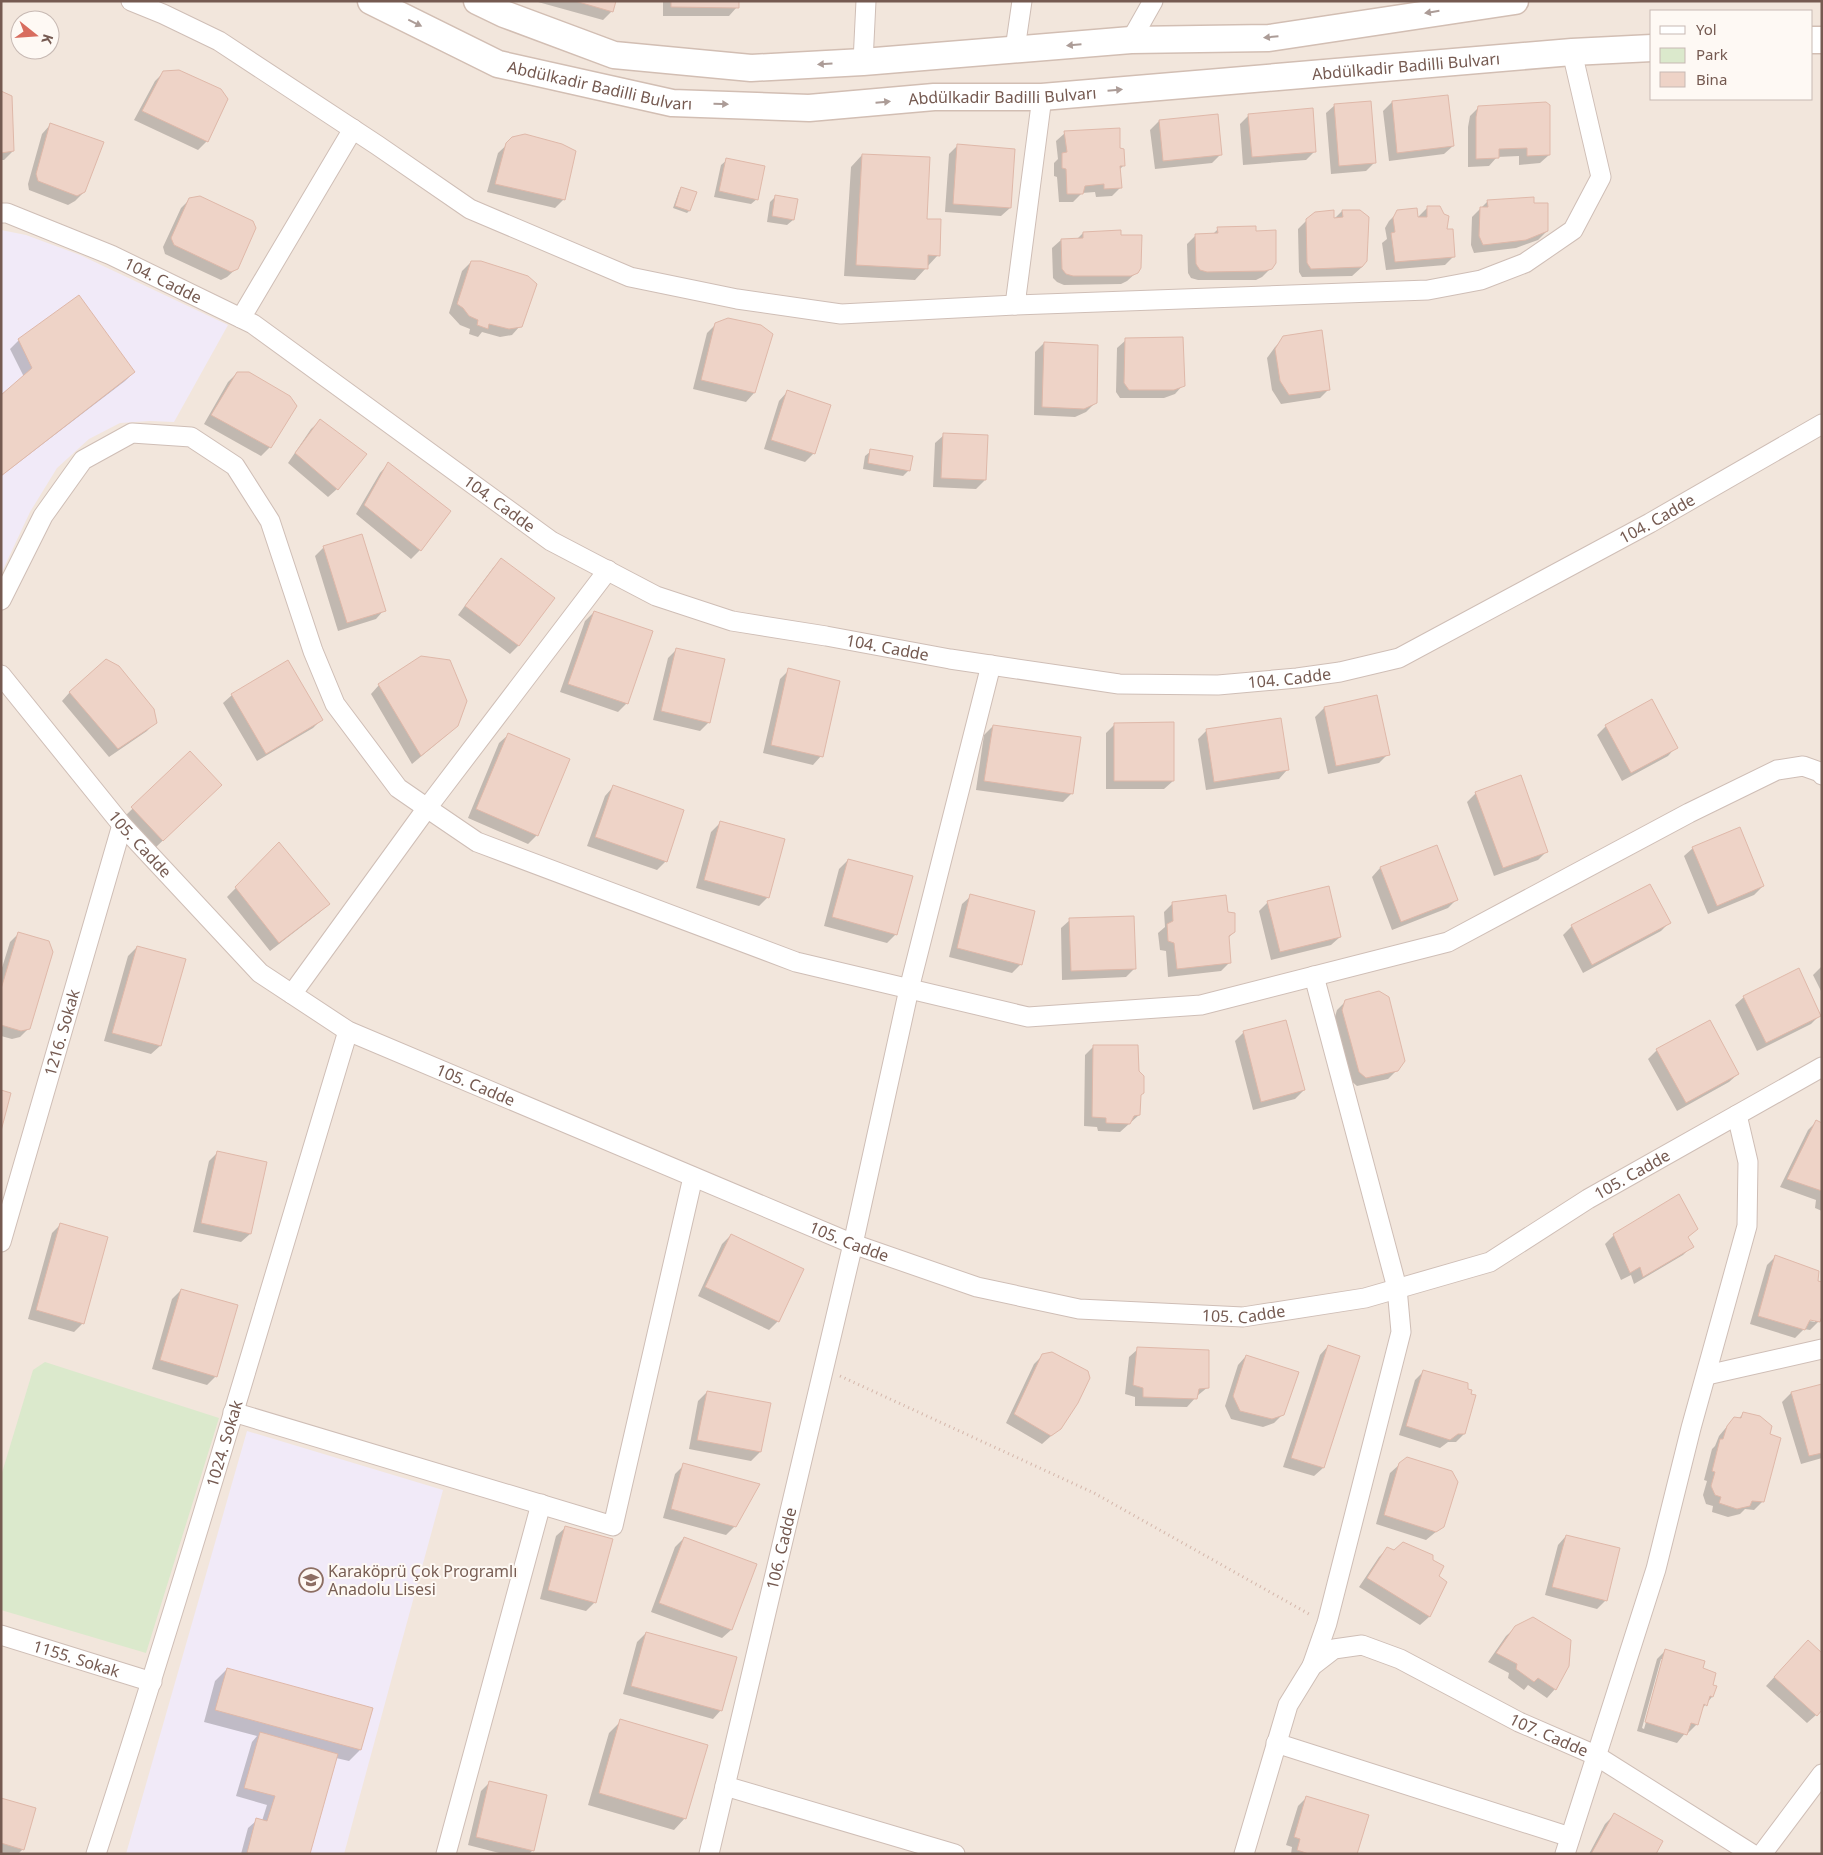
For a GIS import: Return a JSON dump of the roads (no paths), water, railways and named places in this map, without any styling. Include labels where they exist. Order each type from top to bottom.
[{"type":"main road","name":"Abdülkadir Badilli Bulvarı","points":[[371,1],[498,64],[672,103],[809,108],[934,97],[1042,97],[1572,52],[1650,48]]},
{"type":"main road","name":"Abdülkadir Badilli Bulvarı","points":[[477,1],[504,14],[614,55],[751,68],[863,62],[1131,40],[1269,38],[1515,1]]},
{"type":"street","points":[[131,1],[219,41],[470,209],[630,277],[737,299],[841,314],[1016,305],[1428,290],[1481,280],[1525,263],[1573,230],[1601,177],[1572,52]]},
{"type":"street","points":[[863,62],[866,1]]},
{"type":"street","points":[[1015,49],[1022,1]]},
{"type":"street","points":[[1131,40],[1153,1]]},
{"type":"street","points":[[1016,305],[1042,97]]},
{"type":"street","points":[[241,318],[353,129]]},
{"type":"street","name":"104. Cadde","points":[[1,213],[7,213],[111,256],[253,324],[551,541],[656,596],[732,621],[991,665],[1119,684],[1218,685],[1340,672],[1399,658],[1650,523],[1822,424]]},
{"type":"street","points":[[1,600],[43,516],[83,460],[132,433],[191,437],[235,466],[270,521],[313,651],[335,704],[398,788],[477,842],[760,949],[796,962],[1028,1017],[1202,1005],[1448,942],[1689,812],[1777,770],[1804,766],[1820,772],[1822,775]]},
{"type":"street","points":[[292,994],[427,808],[608,570]]},
{"type":"street","name":"106. Cadde","points":[[709,1854],[853,1244],[909,989],[991,665]]},
{"type":"street","name":"105. Cadde","points":[[1,675],[122,825],[260,973],[348,1031],[853,1244],[977,1287],[1079,1309],[1243,1316],[1365,1298],[1490,1262],[1588,1199],[1822,1067]]},
{"type":"street","name":"1216. Sokak","points":[[1,1242],[4,1223],[122,825]]},
{"type":"street","points":[[1244,1854],[1288,1705],[1312,1666],[1327,1623],[1401,1332],[1397,1288],[1314,976]]},
{"type":"street","name":"1024. Sokak","points":[[96,1854],[152,1682],[218,1467],[348,1031]]},
{"type":"street","points":[[1276,1743],[1567,1845],[1656,1569],[1691,1428],[1747,1226],[1748,1162],[1737,1115]]},
{"type":"street","points":[[233,1412],[613,1526],[693,1177]]},
{"type":"street","points":[[1707,1375],[1822,1349]]},
{"type":"street","points":[[446,1854],[541,1504]]},
{"type":"street","name":"1155. Sokak","points":[[1,1635],[152,1682]]},
{"type":"street","name":"107. Cadde","points":[[1312,1666],[1334,1649],[1362,1645],[1400,1659],[1519,1722],[1595,1755],[1752,1854]]},
{"type":"street","points":[[1762,1854],[1822,1774]]},
{"type":"street","points":[[725,1786],[955,1854]]},
{"type":"place","name":"Karaköprü Çok Programlı Anadolu Lisesi","points":[[311,1580]]}]
